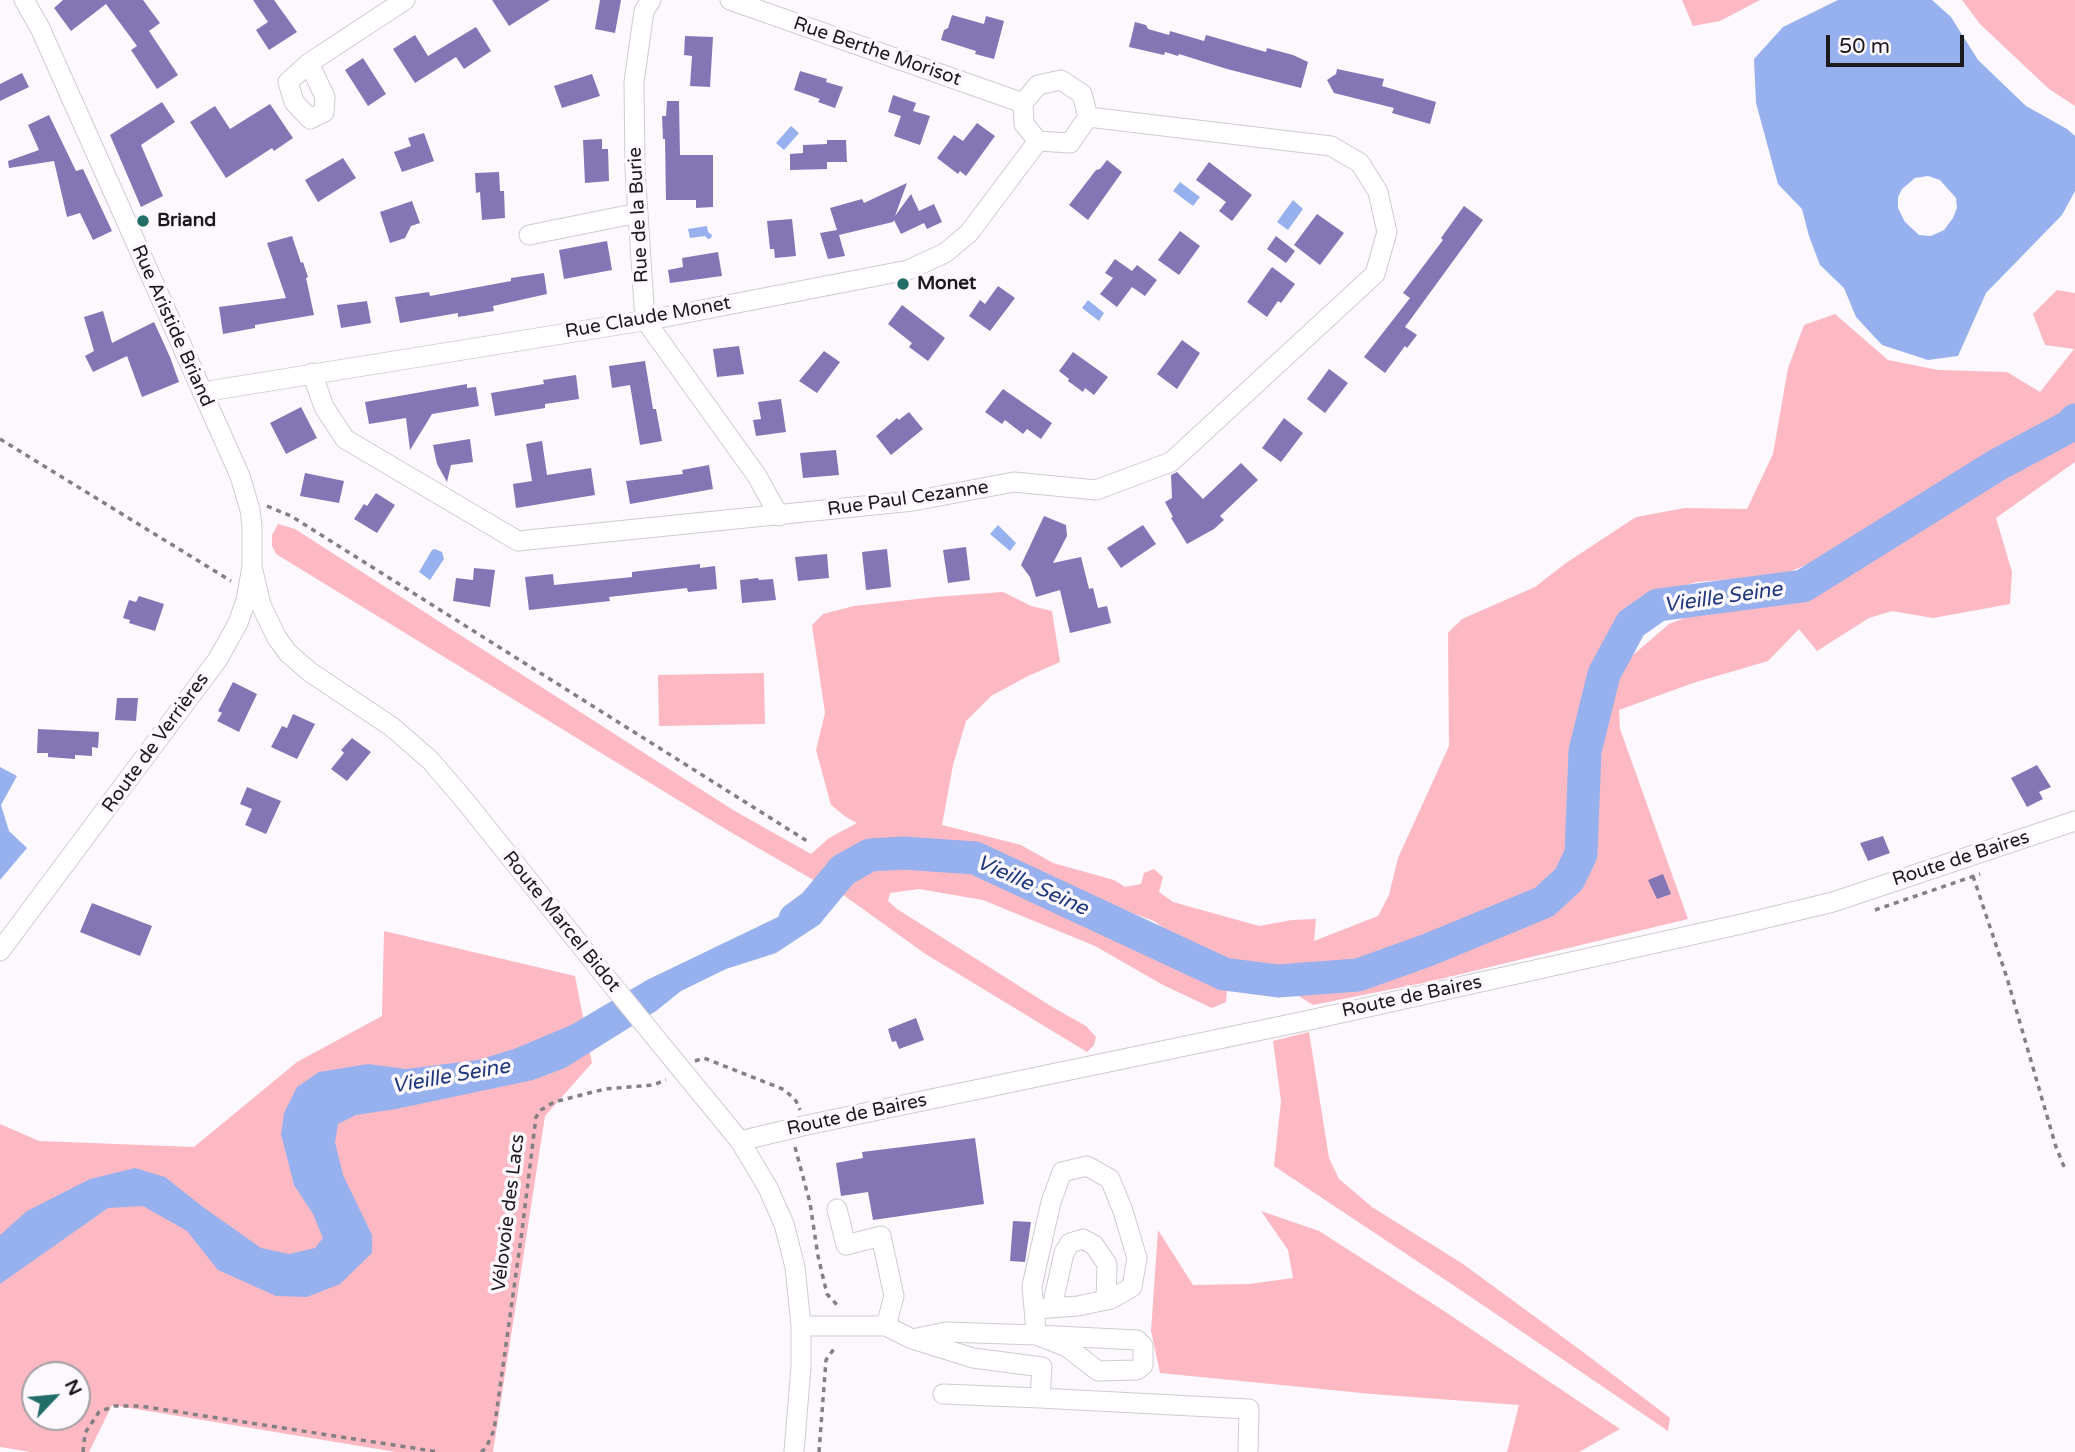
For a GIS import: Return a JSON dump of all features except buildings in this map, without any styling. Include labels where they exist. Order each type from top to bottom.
[{"type":"street","name":"Rue Aristide Briand","points":[[24,0],[40,28],[240,476],[248,504]]},
{"type":"street","name":"Rue Aristide Briand","points":[[37,0],[40,28]]},
{"type":"street","points":[[309,63],[405,0]]},
{"type":"street","name":"Rue de la Burie","points":[[645,320],[634,82],[644,11],[651,0]]},
{"type":"street","name":"Rue Berthe Morisot","points":[[730,0],[1023,103]]},
{"type":"street","points":[[1062,80],[1082,94],[1088,117],[1070,143],[1038,141],[1024,124],[1023,103],[1038,85],[1062,80]]},
{"type":"street","name":"Rue Paul Cezanne","points":[[312,373],[324,407],[345,439],[519,541],[912,501],[1014,482],[1097,490],[1171,462],[1375,274],[1387,232],[1378,192],[1360,163],[1331,146],[1088,117]]},
{"type":"street","name":"Rue Claude Monet","points":[[202,392],[645,320],[908,270],[945,253],[969,233],[1038,141]]},
{"type":"street","points":[[529,235],[638,213]]},
{"type":"street","points":[[645,320],[757,476],[779,516]]},
{"type":"street","name":"Route de Verrières","points":[[0,951],[218,659],[238,623],[252,567],[252,526],[248,504]]},
{"type":"street","name":"Route Marcel Bidot","points":[[252,567],[264,614],[288,653],[310,672],[392,727],[430,760],[740,1141],[768,1188],[784,1224],[795,1267],[801,1326],[801,1367],[794,1452]]},
{"type":"street","name":"Route de Baires","points":[[740,1141],[1310,1020],[1833,902],[2075,821]]},
{"type":"street","points":[[1087,1167],[1110,1179],[1123,1211],[1137,1258],[1132,1287],[1111,1299],[1078,1306],[1043,1308],[1032,1286],[1051,1202],[1062,1172],[1087,1167]]},
{"type":"street","points":[[837,1209],[846,1245],[881,1236],[894,1296],[886,1326]]},
{"type":"street","points":[[1036,1335],[1043,1308],[1070,1243],[1083,1239],[1094,1245],[1107,1264],[1106,1300]]},
{"type":"street","points":[[801,1326],[886,1326],[912,1339],[973,1358],[1042,1367],[1040,1398]]},
{"type":"street","points":[[912,1339],[946,1332],[1036,1335],[1137,1340],[1143,1346],[1143,1365],[1138,1370],[1098,1371],[1067,1348],[1036,1335]]},
{"type":"street","points":[[943,1394],[1249,1409],[1248,1452]]},
{"type":"path","points":[[0,439],[248,591]]},
{"type":"path","points":[[248,504],[291,516],[807,841]]},
{"type":"path","points":[[1968,857],[2065,1169]]},
{"type":"path","name":"Vélovoie des Lacs","points":[[481,1452],[486,1448],[494,1430],[536,1117],[541,1110],[554,1102],[605,1088],[653,1085],[665,1080],[680,1068],[704,1058],[785,1090],[796,1101],[818,1256],[827,1294],[842,1311],[843,1326]]},
{"type":"path","points":[[820,1452],[826,1360],[842,1336],[843,1326]]},
{"type":"path","points":[[83,1452],[85,1433],[99,1412],[114,1406],[140,1405],[439,1452]]},
{"type":"shaded area","points":[[1682,0],[1760,0],[1720,21],[1693,26]]},
{"type":"shaded area","points":[[1962,0],[2075,0],[2075,106],[2049,89],[1980,24]]},
{"type":"shaded area","points":[[2057,290],[2075,293],[2075,406],[2065,417],[2019,439],[1831,554],[1787,573],[1697,582],[1658,593],[1625,615],[1591,688],[1575,753],[1575,855],[1561,881],[1535,899],[1461,932],[1367,968],[1328,973],[1254,971],[1206,959],[1154,921],[1085,896],[999,858],[924,843],[873,845],[846,854],[817,882],[727,830],[276,554],[272,546],[272,535],[278,524],[295,529],[733,810],[811,854],[829,838],[857,823],[831,805],[816,750],[825,713],[812,625],[823,614],[854,606],[1003,592],[1031,606],[1052,611],[1060,662],[991,696],[966,721],[953,765],[942,825],[1021,845],[1053,863],[1114,880],[1125,887],[1141,884],[1144,873],[1154,869],[1163,877],[1159,892],[1173,902],[1259,926],[1316,919],[1314,941],[1378,916],[1389,895],[1398,858],[1449,746],[1448,633],[1462,619],[1535,587],[1636,517],[1685,508],[1747,509],[1773,454],[1788,368],[1804,325],[1835,314],[1888,360],[1938,370],[2007,372],[2040,392],[2074,349],[2045,345],[2033,314]]},
{"type":"shaded area","points":[[2075,430],[2075,462],[1996,518],[2012,572],[2010,604],[1933,618],[1892,611],[1869,618],[1817,651],[1799,629],[1768,661],[1693,683],[1619,710],[1620,729],[1688,919],[1428,982],[1313,1005],[1286,988],[1373,978],[1541,913],[1574,887],[1588,856],[1594,761],[1611,682],[1633,655],[1669,624],[1717,605],[1777,606]]},
{"type":"shaded area","points":[[764,673],[765,724],[659,726],[658,675]]},
{"type":"shaded area","points":[[895,859],[977,874],[1097,926],[1216,983],[1227,990],[1226,1002],[1212,1008],[1163,985],[1095,946],[983,900],[919,889],[890,893],[888,901],[897,909],[1086,1026],[1096,1037],[1094,1045],[1087,1052],[924,953],[842,894],[856,873],[867,865]]},
{"type":"shaded area","points":[[384,931],[575,976],[592,1063],[545,1116],[493,1452],[396,1452],[112,1405],[89,1452],[31,1452],[0,1447],[0,1124],[39,1141],[194,1147],[297,1062],[382,1016]]},
{"type":"shaded area","points":[[1309,1032],[1329,1158],[1339,1179],[1372,1207],[1463,1264],[1670,1418],[1668,1431],[1274,1166],[1281,1101],[1273,1041]]},
{"type":"shaded area","points":[[1261,1211],[1319,1231],[1620,1429],[1579,1452],[1507,1452],[1519,1405],[1160,1373],[1151,1331],[1158,1230],[1193,1285],[1249,1284],[1293,1278],[1288,1250]]},
{"type":"water","points":[[1838,0],[1932,0],[1951,17],[1978,60],[2026,106],[2075,136],[2075,191],[2062,215],[1986,293],[1958,356],[1928,360],[1882,345],[1856,317],[1844,288],[1820,265],[1802,209],[1778,184],[1756,103],[1754,59],[1783,27]],"holes":[[[1928,176],[1940,180],[1956,198],[1957,208],[1944,230],[1931,236],[1919,235],[1905,222],[1898,208],[1898,197],[1902,189],[1915,178]]]},
{"type":"water","points":[[791,126],[799,133],[784,150],[776,143]]},
{"type":"water","points":[[1180,182],[1200,197],[1193,206],[1173,191]]},
{"type":"water","points":[[1293,200],[1303,209],[1288,230],[1277,222]]},
{"type":"water","points":[[707,226],[711,238],[690,238],[688,229]]},
{"type":"water","points":[[1088,300],[1104,313],[1099,321],[1082,308]]},
{"type":"water","points":[[998,525],[1016,543],[1010,551],[990,534]]},
{"type":"water","points":[[435,549],[442,552],[444,559],[430,580],[419,572]]},
{"type":"water","points":[[0,767],[17,776],[1,805],[9,831],[27,848],[0,880]]},
{"type":"water","points":[[817,882],[842,894],[820,924],[776,953],[726,969],[681,991],[656,1011],[565,1068],[533,1080],[356,1115],[338,1124],[335,1142],[343,1175],[372,1235],[372,1253],[340,1284],[307,1297],[276,1296],[218,1270],[187,1231],[143,1206],[108,1208],[0,1284],[0,1235],[27,1211],[90,1179],[135,1168],[165,1177],[261,1248],[289,1254],[315,1248],[323,1238],[313,1214],[294,1185],[281,1134],[284,1113],[297,1087],[319,1072],[368,1064],[406,1069],[478,1060],[514,1049],[571,1025],[647,980],[780,916],[796,905]]},
{"type":"waterway","name":"Vieille Seine","points":[[795,919],[814,905],[843,870],[870,855],[903,853],[975,858],[1224,974],[1278,981],[1358,975],[1428,950],[1544,902],[1569,879],[1581,854],[1585,751],[1604,674],[1631,624],[1658,605],[1803,586],[1997,465],[2070,426],[2075,420]]},
{"type":"place","name":"Briand","points":[[143,221]]},
{"type":"place","name":"Monet","points":[[903,284]]}]
